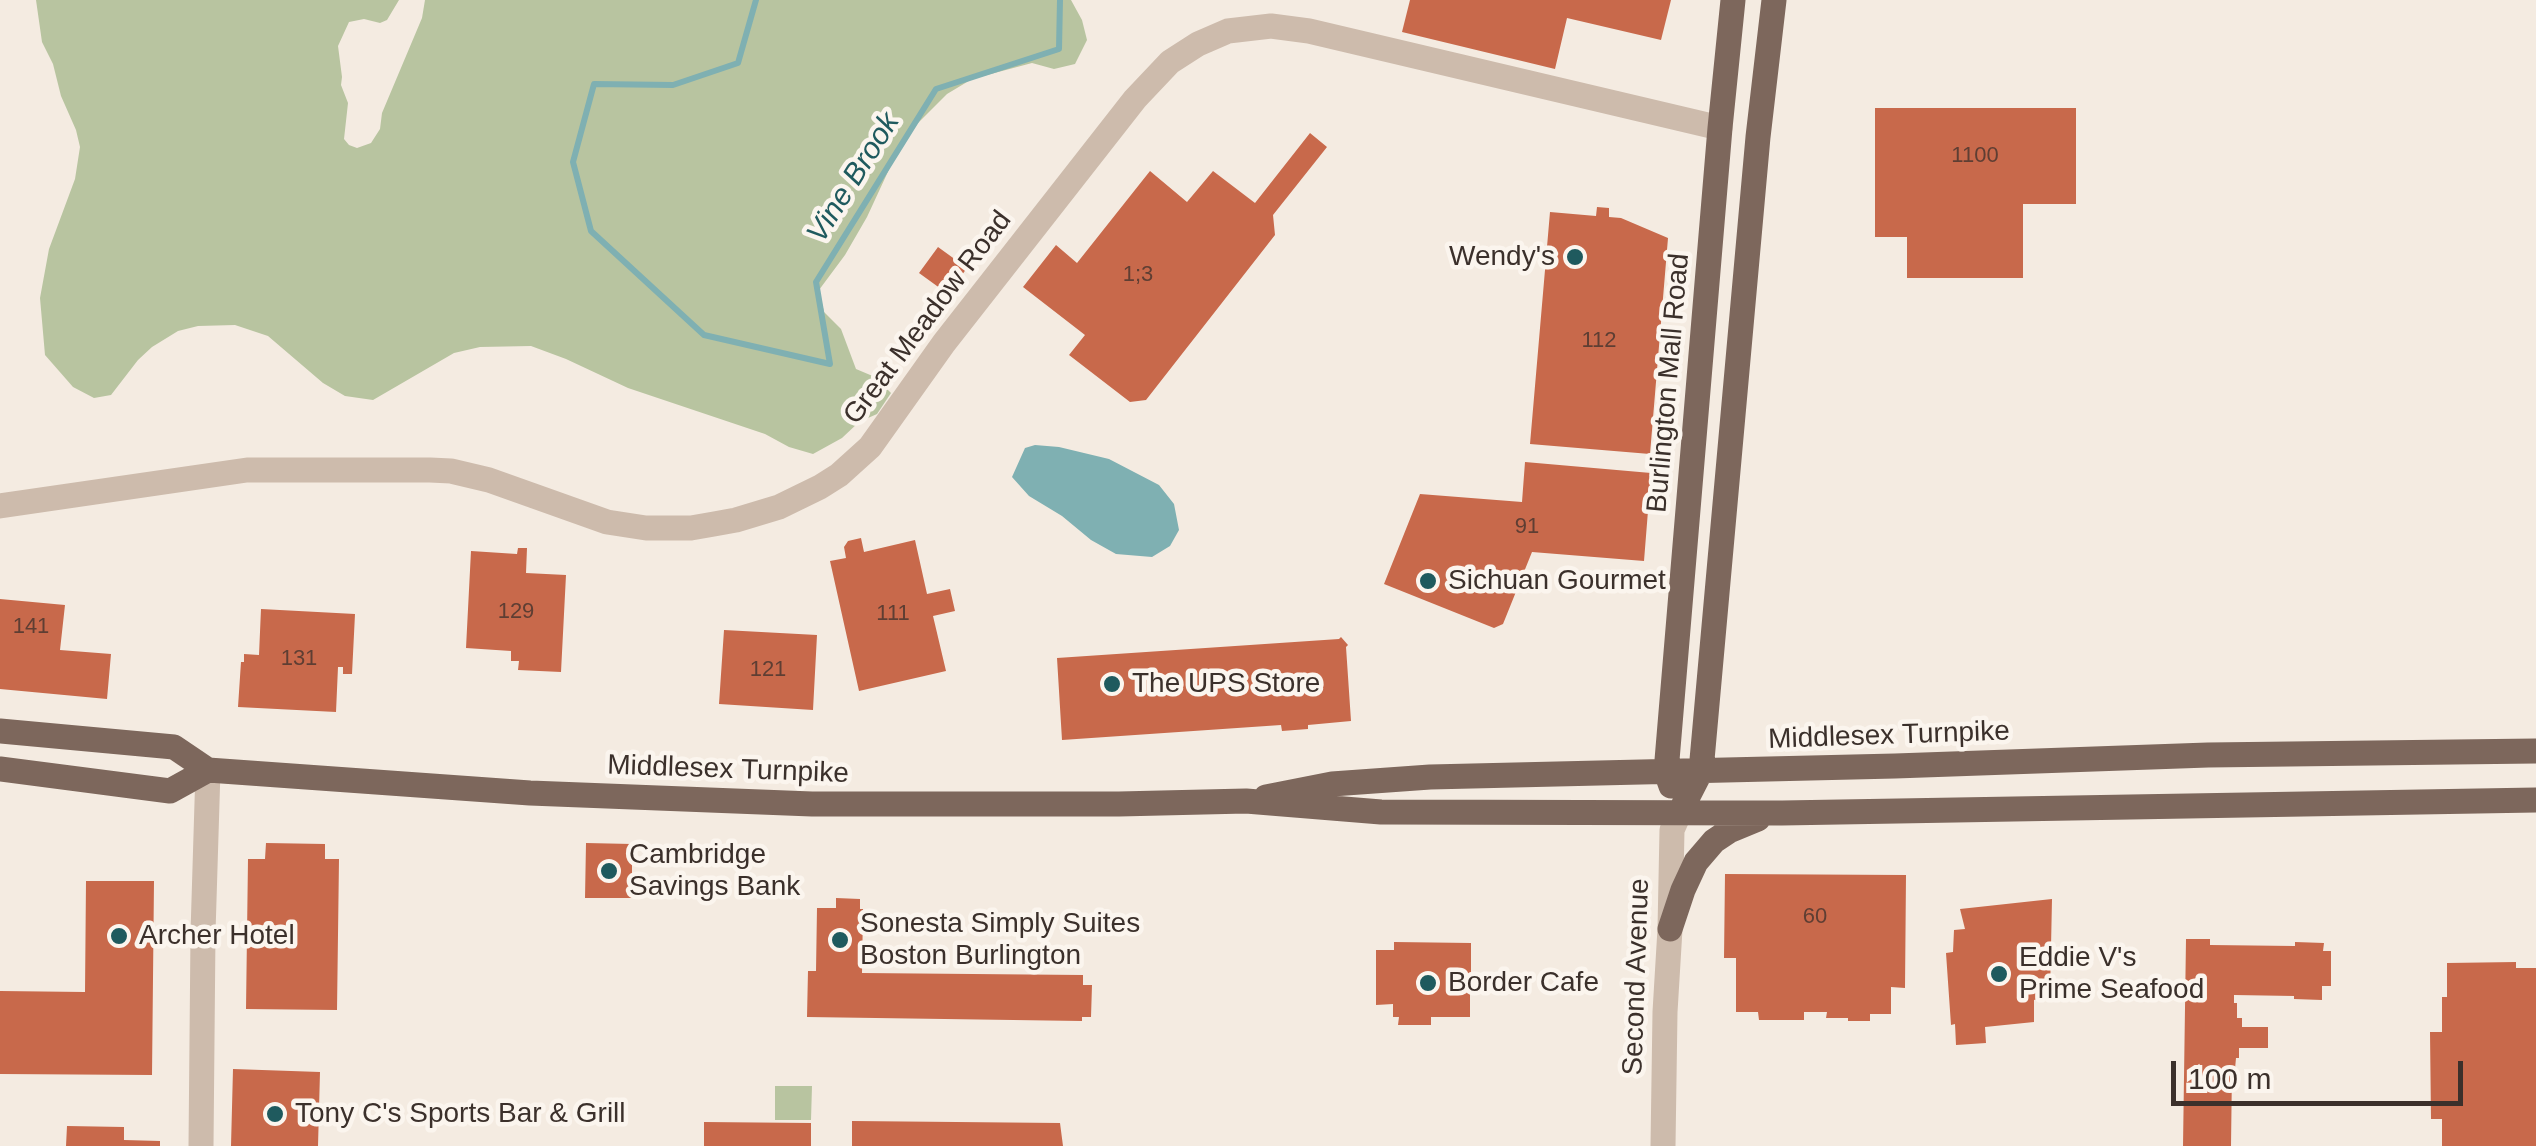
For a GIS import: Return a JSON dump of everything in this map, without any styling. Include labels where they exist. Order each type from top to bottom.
[{"type":"main road","name":"Burlington Mall Road","points":[[1666,772],[1734,0]]},
{"type":"main road","points":[[1680,812],[1701,771],[1758,136],[1774,0]]},
{"type":"main road","points":[[1720,128],[1758,136]]},
{"type":"main road","points":[[0,769],[3,731]]},
{"type":"main road","name":"Middlesex Turnpike","points":[[3,731],[174,747],[208,770],[670,800],[907,804],[1246,801],[1381,812],[1782,814],[2536,800]]},
{"type":"main road","name":"Middlesex Turnpike","points":[[1246,801],[1295,789],[1372,779],[2208,754],[2536,751]]},
{"type":"main road","name":"Middlesex Turnpike","points":[[0,769],[170,791],[208,770]]},
{"type":"main road","points":[[1666,772],[1680,812]]},
{"type":"main road","points":[[1670,929],[1696,862],[1711,844],[1753,820],[1782,814]]},
{"type":"street","name":"Great Meadow Road","points":[[0,506],[247,470],[451,472],[490,480],[607,522],[646,528],[702,526],[779,506],[820,488],[870,447],[944,343],[1135,99],[1170,62],[1228,31],[1270,26],[1309,31],[1720,128]]},
{"type":"street","points":[[201,1146],[208,770]]},
{"type":"street","name":"Second Avenue","points":[[1663,1146],[1672,830],[1680,812]]},
{"type":"green space","points":[[36,0],[399,0],[387,20],[349,22],[338,46],[341,85],[348,103],[344,139],[357,148],[371,143],[380,129],[382,113],[422,18],[425,0],[1071,0],[1087,40],[1075,64],[1054,69],[1032,63],[972,79],[947,94],[916,125],[845,255],[819,290],[824,312],[841,329],[856,369],[875,377],[891,393],[877,414],[813,454],[628,388],[531,346],[480,347],[454,353],[373,400],[345,396],[323,383],[268,336],[235,325],[198,326],[178,331],[152,347],[111,395],[94,398],[73,387],[45,355],[40,298],[49,249],[75,179],[80,147],[42,42]]},
{"type":"green space","points":[[775,1086],[812,1086],[811,1120],[775,1120]]},
{"type":"water","points":[[1035,445],[1109,459],[1159,485],[1174,504],[1179,530],[1170,546],[1152,557],[1116,554],[1029,496],[1012,477],[1025,448]]},
{"type":"building","points":[[1410,0],[1671,0],[1661,40],[1567,18],[1555,69],[1402,32]]},
{"type":"building","points":[[1875,108],[2076,108],[2076,204],[2023,204],[2023,278],[1907,278],[1907,237],[1875,237]]},
{"type":"building","points":[[1310,133],[1327,147],[1273,215],[1275,235],[1146,400],[1130,402],[1069,355],[1085,335],[1023,287],[1056,245],[1077,263],[1150,171],[1187,202],[1213,171],[1255,203]]},
{"type":"building","points":[[1597,207],[1609,208],[1609,217],[1621,218],[1668,238],[1650,454],[1530,444],[1550,212],[1596,216]]},
{"type":"building","points":[[938,247],[967,268],[948,294],[919,273]]},
{"type":"building","points":[[1525,462],[1651,473],[1644,561],[1532,552],[1503,624],[1494,628],[1384,584],[1420,494],[1522,502]]},
{"type":"building","points":[[861,538],[864,552],[915,540],[927,594],[950,589],[955,611],[933,616],[946,671],[859,691],[830,561],[846,558],[844,547],[848,541]]},
{"type":"building","points":[[518,548],[527,548],[526,573],[566,575],[561,672],[518,670],[519,661],[511,661],[511,651],[466,648],[471,551],[517,554]]},
{"type":"building","points":[[0,599],[65,605],[60,650],[111,654],[107,699],[0,689]]},
{"type":"building","points":[[261,609],[355,614],[352,674],[343,674],[343,667],[338,667],[336,712],[238,707],[244,654],[259,655]]},
{"type":"building","points":[[724,630],[817,635],[813,710],[719,704]]},
{"type":"building","points":[[1341,637],[1348,645],[1351,721],[1282,731],[1281,725],[1062,740],[1057,658]]},
{"type":"building","points":[[266,843],[325,844],[325,859],[339,859],[337,1010],[246,1009],[248,859],[265,859]]},
{"type":"building","name":"Cambridge Savings Bank","points":[[586,843],[632,844],[632,898],[585,898]]},
{"type":"building","points":[[1725,874],[1906,875],[1905,988],[1891,987],[1891,1014],[1870,1014],[1870,1021],[1826,1018],[1827,1012],[1804,1012],[1804,1020],[1759,1020],[1758,1012],[1736,1012],[1736,958],[1724,958]]},
{"type":"building","name":"Archer Hotel","points":[[86,881],[154,881],[152,1075],[0,1074],[0,991],[85,992]]},
{"type":"building","name":"Sonesta Simply Suites Boston Burlington","points":[[836,898],[860,899],[862,973],[1083,975],[1083,985],[1092,985],[1091,1017],[1082,1017],[1082,1021],[807,1017],[808,971],[816,971],[817,908],[836,908]]},
{"type":"building","name":"Eddie V's Prime Seafood","points":[[2052,899],[2050,996],[2034,1000],[2034,1022],[1985,1027],[1986,1043],[1956,1045],[1946,953],[1953,952],[1954,930],[1965,929],[1960,909]]},
{"type":"building","points":[[2186,939],[2210,939],[2210,945],[2324,943],[2323,951],[2331,951],[2331,986],[2322,986],[2322,1000],[2234,995],[2242,1027],[2268,1027],[2268,1048],[2239,1048],[2239,1058],[2232,1069],[2231,1146],[2183,1146]]},
{"type":"building","name":"Border Cafe","points":[[1394,942],[1471,943],[1471,973],[1480,974],[1479,993],[1470,993],[1470,1017],[1431,1017],[1431,1025],[1398,1025],[1399,1017],[1393,1017],[1393,1004],[1376,1005],[1376,950],[1394,950]]},
{"type":"building","points":[[2516,962],[2516,968],[2536,968],[2536,1146],[2442,1146],[2442,1119],[2431,1119],[2430,1032],[2442,1032],[2447,963]]},
{"type":"building","points":[[233,1069],[320,1072],[318,1146],[231,1146]]},
{"type":"building","points":[[852,1121],[1060,1123],[1063,1146],[852,1146]]},
{"type":"building","points":[[704,1122],[811,1123],[811,1146],[704,1146]]},
{"type":"building","points":[[67,1126],[124,1127],[124,1140],[160,1141],[160,1146],[66,1146]]},
{"type":"waterway","name":"Vine Brook","points":[[756,0],[738,63],[673,85],[594,84],[573,162],[591,231],[704,335],[830,364],[816,282],[936,89],[1059,49],[1060,0]]},
{"type":"place","name":"Wendy's","points":[[1575,257]]},
{"type":"place","name":"Sichuan Gourmet","points":[[1428,581]]},
{"type":"place","name":"The UPS Store","points":[[1112,684]]},
{"type":"place","name":"Cambridge Savings Bank","points":[[609,871]]},
{"type":"place","name":"Archer Hotel","points":[[119,936]]},
{"type":"place","name":"Sonesta Simply Suites Boston Burlington","points":[[840,940]]},
{"type":"place","name":"Eddie V's Prime Seafood","points":[[1999,974]]},
{"type":"place","name":"Border Cafe","points":[[1428,983]]},
{"type":"place","name":"Tony C's Sports Bar & Grill","points":[[275,1114]]}]
